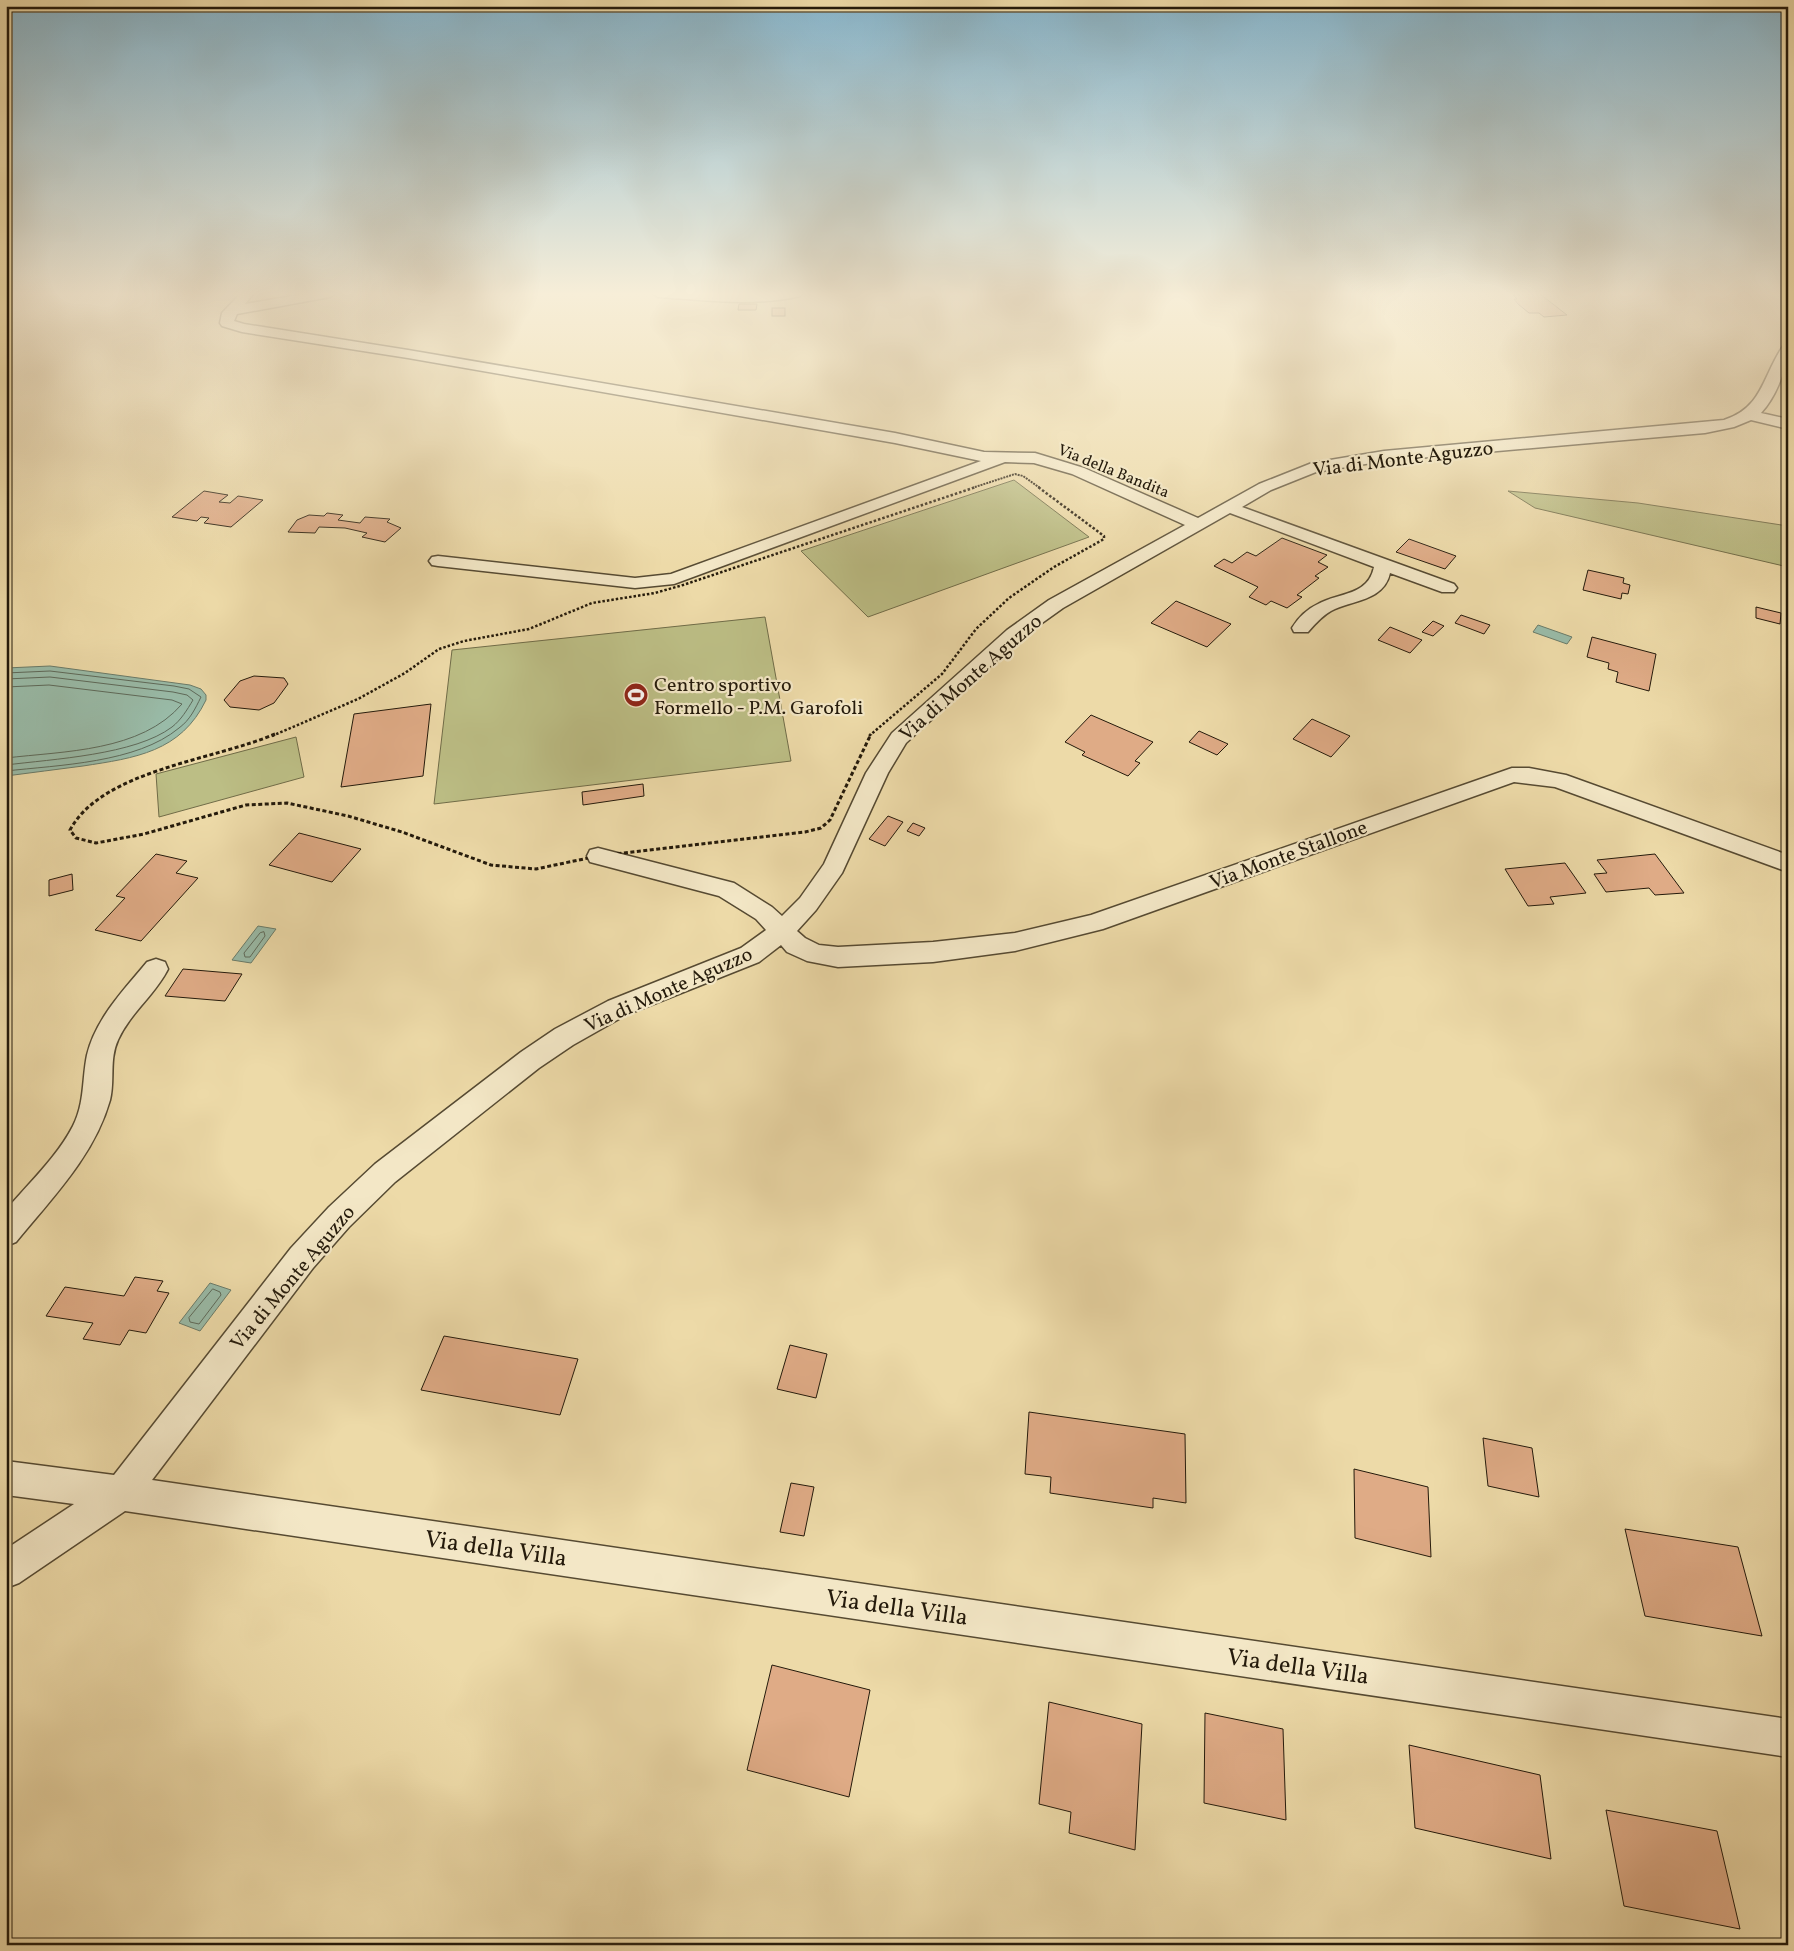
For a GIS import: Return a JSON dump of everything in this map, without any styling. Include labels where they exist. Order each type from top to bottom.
[{"type":"street","name":"Via della Bandita","points":[[583,384],[895,438],[984,458],[1028,458],[1060,464],[1198,524]]},
{"type":"street","points":[[1769,384],[1762,402],[1749,413],[1760,418],[1788,424]]},
{"type":"street","name":"Via di Monte Aguzzo","points":[[6,1570],[121,1493],[302,1258],[339,1217],[385,1173],[530,1060],[564,1037],[617,1008],[744,958],[761,948],[782,931],[808,904],[834,867],[885,757],[913,724],[1041,614],[1095,580],[1280,479],[1328,465],[1430,452],[1704,428],[1729,424],[1749,413]]},
{"type":"street","points":[[438,561],[635,583],[674,580],[1001,459]]},
{"type":"street","points":[[1228,507],[1448,588]]},
{"type":"street","points":[[1301,628],[1326,606],[1362,594],[1376,586],[1382,578],[1383,564]]},
{"type":"street","name":"Via Monte Stallone","points":[[598,856],[726,889],[752,904],[806,951],[823,956],[838,957],[953,950],[1037,938],[1076,929],[1129,912],[1322,841],[1512,775],[1529,774],[1558,780],[1788,864]]},
{"type":"street","points":[[6,1232],[66,1160],[80,1138],[95,1106],[99,1088],[100,1056],[105,1039],[120,1013],[156,969]]},
{"type":"street","name":"Via della Villa","points":[[6,1478],[121,1493],[1788,1738]]},
{"type":"path","points":[[1007,475],[1023,476],[1104,536],[1098,543],[1054,567],[1009,598],[976,629],[942,674],[868,737],[830,820],[821,828],[805,832],[598,856],[536,869],[491,865],[402,832],[348,816],[273,802],[246,806],[144,834],[96,844],[76,838],[70,830],[77,817],[99,798],[129,781],[264,739],[358,700],[405,673],[439,649],[464,641],[529,629],[592,603],[655,593],[683,585],[1007,475]]},
{"type":"green space","points":[[1014,480],[1089,537],[868,617],[801,551]]},
{"type":"green space","points":[[1508,491],[1638,503],[1788,526],[1788,567],[1535,508]]},
{"type":"green space","points":[[765,617],[791,761],[434,804],[452,650]]},
{"type":"green space","points":[[296,737],[304,777],[159,817],[156,774]]},
{"type":"water","points":[[1538,625],[1572,637],[1567,644],[1533,632]]},
{"type":"water","points":[[50,666],[190,685],[201,689],[206,695],[206,700],[196,717],[184,731],[170,742],[155,750],[121,760],[6,776],[6,668]]},
{"type":"water","points":[[258,926],[276,929],[251,963],[232,960]]},
{"type":"water","points":[[210,1283],[231,1290],[200,1331],[179,1323]]},
{"type":"building","points":[[204,491],[228,495],[219,502],[230,503],[238,496],[263,500],[231,527],[204,523],[209,518],[201,517],[197,521],[172,517]]},
{"type":"building","points":[[327,513],[343,515],[338,520],[360,523],[365,517],[390,519],[387,522],[401,528],[385,542],[362,537],[367,533],[345,528],[319,527],[315,533],[288,532],[297,520],[309,515],[324,516]]},
{"type":"building","points":[[1282,538],[1327,555],[1318,562],[1328,567],[1315,576],[1319,578],[1297,595],[1302,597],[1287,608],[1271,601],[1266,605],[1249,597],[1258,587],[1214,566],[1224,559],[1232,563],[1247,552],[1256,556]]},
{"type":"building","points":[[1409,539],[1456,556],[1445,569],[1396,552]]},
{"type":"building","points":[[1588,570],[1624,578],[1623,583],[1630,585],[1628,594],[1622,593],[1621,599],[1583,590]]},
{"type":"building","points":[[1176,601],[1231,624],[1207,647],[1151,623]]},
{"type":"building","points":[[1756,607],[1781,613],[1780,624],[1756,618]]},
{"type":"building","points":[[1461,615],[1490,625],[1484,634],[1455,623]]},
{"type":"building","points":[[1433,621],[1444,626],[1433,636],[1422,632]]},
{"type":"building","points":[[1390,627],[1422,640],[1410,653],[1378,640]]},
{"type":"building","points":[[1592,637],[1656,654],[1649,691],[1616,682],[1618,672],[1608,669],[1609,663],[1587,657]]},
{"type":"building","points":[[254,676],[284,678],[288,684],[274,703],[259,710],[230,707],[224,700],[240,681]]},
{"type":"building","points":[[431,704],[423,776],[341,787],[354,714]]},
{"type":"building","points":[[1091,715],[1153,742],[1135,761],[1140,763],[1128,776],[1082,755],[1085,752],[1065,742]]},
{"type":"building","points":[[1312,719],[1350,736],[1331,757],[1293,739]]},
{"type":"building","points":[[1199,731],[1228,744],[1217,755],[1189,742]]},
{"type":"building","points":[[643,784],[644,796],[583,805],[582,792]]},
{"type":"building","points":[[888,816],[903,822],[885,846],[869,839]]},
{"type":"building","points":[[913,823],[925,828],[919,836],[907,831]]},
{"type":"building","points":[[299,833],[361,849],[332,882],[269,865]]},
{"type":"building","points":[[156,854],[187,861],[176,873],[198,878],[141,941],[95,930],[125,898],[116,896]]},
{"type":"building","points":[[1655,854],[1684,893],[1655,895],[1649,888],[1606,892],[1594,874],[1607,873],[1597,860]]},
{"type":"building","points":[[1565,863],[1586,893],[1550,897],[1554,904],[1528,906],[1505,869]]},
{"type":"building","points":[[72,874],[73,890],[49,896],[49,880]]},
{"type":"building","points":[[183,969],[242,974],[225,1001],[165,996]]},
{"type":"building","points":[[135,1277],[163,1281],[157,1291],[169,1293],[146,1333],[129,1330],[120,1345],[83,1339],[93,1323],[46,1316],[65,1287],[124,1296]]},
{"type":"building","points":[[444,1336],[578,1359],[560,1415],[421,1390]]},
{"type":"building","points":[[790,1345],[827,1354],[816,1398],[777,1389]]},
{"type":"building","points":[[1029,1412],[1185,1434],[1186,1503],[1153,1498],[1153,1508],[1050,1493],[1051,1477],[1025,1474]]},
{"type":"building","points":[[1483,1438],[1532,1448],[1539,1497],[1488,1486]]},
{"type":"building","points":[[1354,1469],[1428,1487],[1431,1557],[1355,1538]]},
{"type":"building","points":[[791,1483],[814,1487],[804,1536],[780,1532]]},
{"type":"building","points":[[1625,1529],[1738,1547],[1762,1636],[1645,1616]]},
{"type":"building","points":[[772,1665],[870,1690],[849,1797],[747,1770]]},
{"type":"building","points":[[1049,1702],[1142,1724],[1135,1850],[1069,1833],[1071,1812],[1039,1804]]},
{"type":"building","points":[[1205,1713],[1283,1729],[1286,1820],[1204,1803]]},
{"type":"building","points":[[1409,1745],[1540,1775],[1551,1859],[1415,1828]]},
{"type":"building","points":[[1606,1810],[1717,1831],[1740,1929],[1624,1906]]},
{"type":"place","name":"Centro sportivo Formello - P.M. Garofoli","points":[[636,695]]}]
